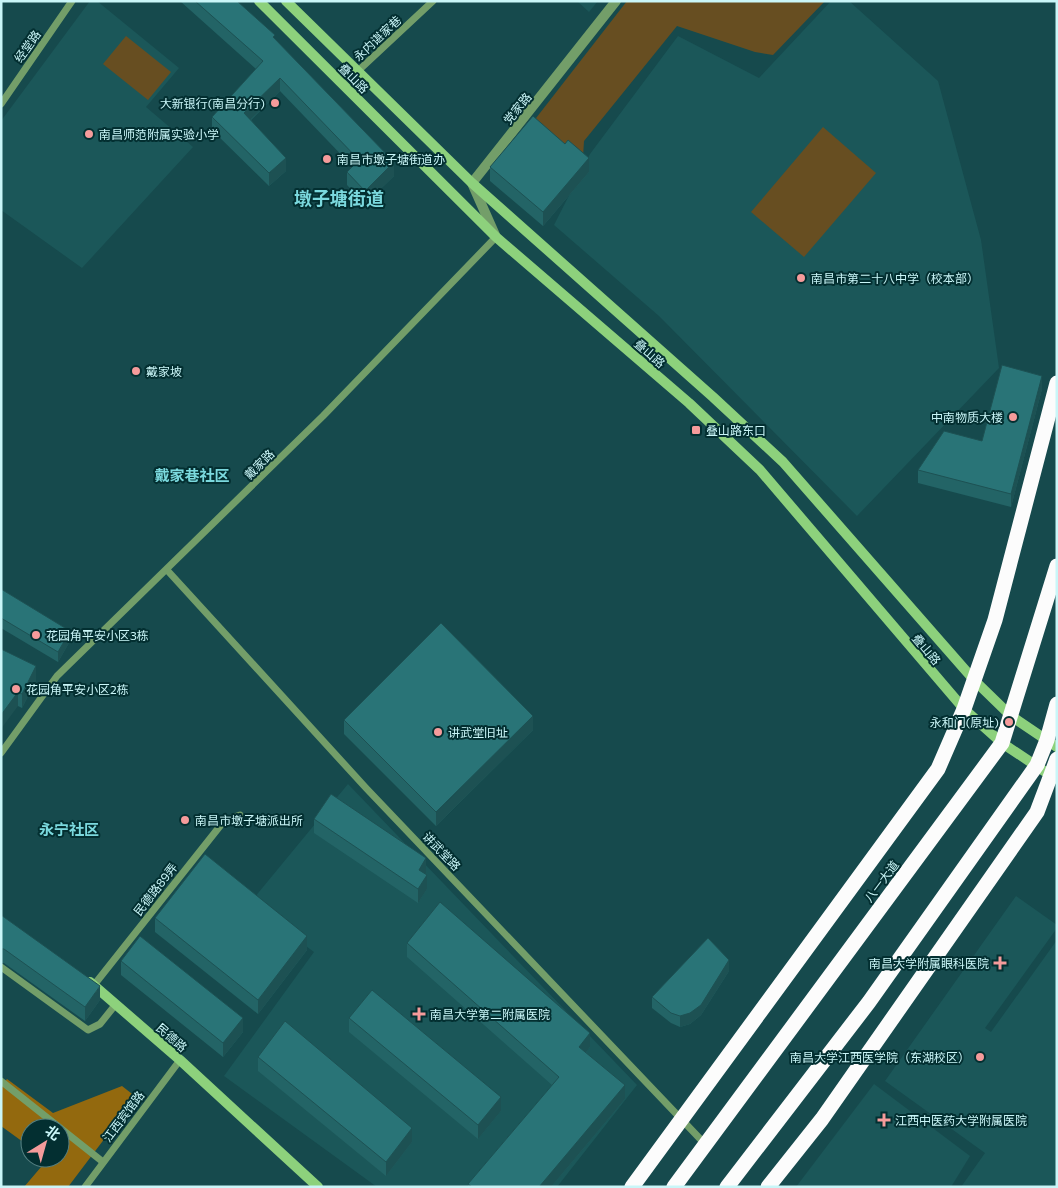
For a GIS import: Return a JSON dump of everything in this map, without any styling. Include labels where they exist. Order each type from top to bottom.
[{"type":"highway","points":[[632,1187],[938,769],[964,709],[995,620],[1057,384]]},
{"type":"highway","name":"八一大道","points":[[674,1187],[1002,743],[1057,566]]},
{"type":"highway","points":[[727,1187],[869,1002],[1052,744],[1057,704]]},
{"type":"highway","points":[[768,1187],[828,1111],[1037,812],[1054,777],[1057,758]]},
{"type":"main road","name":"叠山路","points":[[259,1],[496,237],[689,403],[760,470],[964,709],[1002,743],[1054,777]]},
{"type":"main road","name":"叠山路","points":[[286,1],[472,183],[713,396],[783,462],[974,680],[1011,716],[1052,744]]},
{"type":"main road","name":"民德路","points":[[78,973],[180,1060],[318,1187]]},
{"type":"street","name":"党家路","points":[[472,183],[616,1]]},
{"type":"street","points":[[472,183],[496,237]]},
{"type":"lane","name":"经堂路","points":[[1,104],[72,1]]},
{"type":"lane","name":"永内谌家巷","points":[[358,71],[433,1]]},
{"type":"lane","name":"戴家路","points":[[1,753],[57,676],[323,416],[496,237]]},
{"type":"lane","name":"讲武堂路","points":[[167,570],[366,788],[705,1144]]},
{"type":"lane","name":"民德路89弄","points":[[94,985],[224,821],[240,815]]},
{"type":"lane","points":[[1,967],[88,1030],[100,1024],[116,1004]]},
{"type":"lane","name":"江西宾馆路","points":[[85,1187],[180,1060]]},
{"type":"lane","points":[[1,1081],[103,1162]]},
{"type":"shaded area","name":"南昌师范附属实验小学","points":[[90,1],[97,1],[179,68],[146,107],[193,147],[82,268],[1,210],[1,121]]},
{"type":"shaded area","points":[[577,1],[598,1],[589,12]]},
{"type":"shaded area","points":[[627,1],[825,1],[773,55],[755,52],[677,26],[584,141],[583,157],[533,122]]},
{"type":"shaded area","name":"南昌市第二十八中学（校本部）","points":[[831,1],[849,1],[938,81],[981,240],[999,368],[857,516],[659,316],[554,225],[590,154],[678,36],[759,78]]},
{"type":"shaded area","points":[[126,36],[171,72],[148,100],[103,64]]},
{"type":"shaded area","points":[[823,127],[876,173],[804,257],[751,212]]},
{"type":"shaded area","name":"南昌大学第二附属医院","points":[[348,784],[637,1085],[557,1187],[377,1187],[224,1076],[314,952],[249,904]]},
{"type":"shaded area","name":"南昌大学江西医学院（东湖校区）","points":[[1016,896],[1057,925],[1057,928],[985,1028],[991,1032],[1057,940],[1057,1187],[961,1187],[985,1153],[885,1081]]},
{"type":"shaded area","points":[[7,1079],[53,1113],[122,1086],[136,1097],[68,1187],[24,1187],[40,1168],[70,1168],[70,1118],[20,1118],[20,1140],[1,1126],[1,1086]]},
{"type":"shaded area","name":"江西中医药大学附属医院","points":[[874,1084],[970,1156],[951,1187],[796,1187]]},
{"type":"building","points":[[195,1],[237,1],[275,35],[273,37],[394,162],[365,191],[347,172],[359,160],[280,78],[244,113],[286,158],[269,173],[212,117],[263,61]]},
{"type":"building","points":[[533,116],[565,144],[568,140],[589,158],[543,212],[490,167]]},
{"type":"building","name":"中南物质大楼","points":[[1002,365],[1042,376],[1011,494],[918,470],[944,431],[982,441]]},
{"type":"building","name":"花园角平安小区3栋","points":[[1,589],[70,631],[58,652],[1,618]]},
{"type":"building","name":"讲武堂旧址","points":[[441,623],[533,716],[436,812],[344,720]]},
{"type":"building","points":[[1,649],[36,666],[22,694],[18,692],[1,715]]},
{"type":"building","points":[[331,794],[426,858],[419,870],[427,875],[418,889],[314,819]]},
{"type":"building","points":[[205,854],[307,936],[258,1000],[155,918]]},
{"type":"building","points":[[440,902],[590,1033],[579,1047],[625,1085],[539,1187],[472,1187],[468,1184],[559,1077],[407,943]]},
{"type":"building","points":[[1,915],[100,986],[85,1007],[4,949],[1,949]]},
{"type":"building","points":[[140,936],[243,1018],[223,1043],[121,961]]},
{"type":"building","points":[[708,938],[729,960],[701,1005],[690,1013],[680,1016],[671,1013],[652,997]]},
{"type":"building","points":[[372,990],[501,1097],[478,1125],[349,1018]]},
{"type":"building","points":[[285,1021],[412,1128],[386,1162],[258,1057]]},
{"type":"place","name":"大新银行(南昌分行)","points":[[275,103]]},
{"type":"place","name":"南昌师范附属实验小学","points":[[89,134]]},
{"type":"place","name":"南昌市墩子塘街道办","points":[[327,159]]},
{"type":"place","name":"南昌市第二十八中学（校本部）","points":[[801,278]]},
{"type":"place","name":"戴家坡","points":[[136,371]]},
{"type":"place","name":"中南物质大楼","points":[[1013,417]]},
{"type":"place","name":"叠山路东口","points":[[696,430]]},
{"type":"place","name":"花园角平安小区3栋","points":[[36,635]]},
{"type":"place","name":"花园角平安小区2栋","points":[[16,689]]},
{"type":"place","name":"永和门(原址)","points":[[1009,722]]},
{"type":"place","name":"讲武堂旧址","points":[[438,732]]},
{"type":"place","name":"南昌市墩子塘派出所","points":[[185,820]]},
{"type":"place","name":"南昌大学附属眼科医院","points":[[1000,963]]},
{"type":"place","name":"南昌大学第二附属医院","points":[[419,1014]]},
{"type":"place","name":"南昌大学江西医学院（东湖校区）","points":[[980,1057]]},
{"type":"place","name":"江西中医药大学附属医院","points":[[884,1120]]},
{"type":"district","name":"墩子塘街道","points":[[339,198]]},
{"type":"district","name":"戴家巷社区","points":[[192,475]]},
{"type":"district","name":"永宁社区","points":[[69,829]]}]
